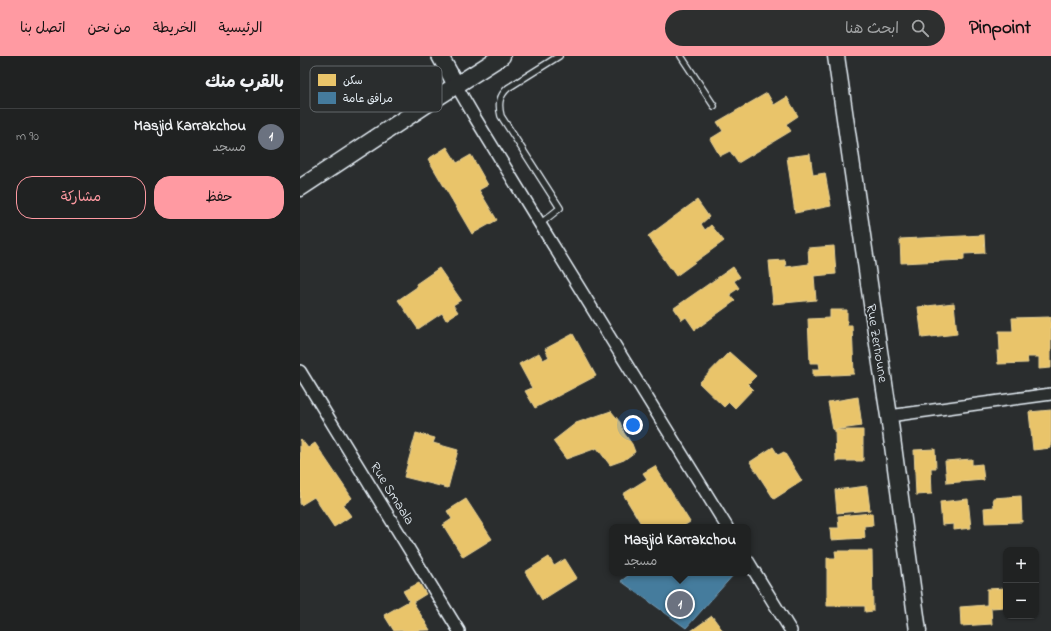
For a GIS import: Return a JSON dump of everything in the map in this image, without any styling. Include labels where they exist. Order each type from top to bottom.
[{"type":"street","points":[[440,56],[474,116],[725,524]]},
{"type":"street","points":[[442,94],[502,56]]},
{"type":"street","name":"Rue Zerhoune","points":[[836,56],[889,416],[918,631]]},
{"type":"street","points":[[300,188],[415,112]]},
{"type":"street","name":"Rue Smaala","points":[[300,371],[459,631]]},
{"type":"street","points":[[889,416],[1051,394]]},
{"type":"street","points":[[751,566],[791,631]]},
{"type":"lane","points":[[540,224],[560,208],[501,116],[499,107],[503,92],[559,56]]},
{"type":"lane","points":[[681,56],[714,106]]},
{"type":"building: سكن","points":[[767,93],[774,105],[787,97],[798,116],[786,124],[791,131],[738,163],[730,151],[720,156],[710,139],[723,131],[717,122]]},
{"type":"building: سكن","points":[[447,147],[457,163],[471,155],[488,185],[479,190],[497,220],[472,234],[428,159]]},
{"type":"building: سكن","points":[[810,154],[813,175],[825,173],[831,206],[795,213],[787,157]]},
{"type":"building: سكن","points":[[697,200],[709,217],[701,224],[705,230],[711,225],[724,241],[676,276],[648,236]]},
{"type":"building: سكن","points":[[984,235],[985,253],[964,254],[964,260],[901,263],[900,239]]},
{"type":"building: سكن","points":[[834,246],[836,274],[814,276],[816,300],[773,304],[769,261],[785,260],[786,267],[809,264],[808,248]]},
{"type":"building: سكن","points":[[733,267],[740,277],[734,281],[739,288],[730,294],[735,301],[695,330],[686,317],[682,320],[674,308]]},
{"type":"building: سكن","points":[[439,268],[461,300],[453,305],[458,312],[446,320],[442,313],[418,329],[398,300],[417,287],[416,284]]},
{"type":"building: سكن","points":[[954,303],[957,334],[922,338],[918,307]]},
{"type":"building: سكن","points":[[830,310],[847,310],[847,325],[852,325],[854,374],[813,376],[813,369],[820,369],[819,363],[810,363],[808,319],[830,318]]},
{"type":"building: سكن","points":[[1051,317],[1051,368],[1039,369],[1039,357],[1027,357],[1028,363],[998,364],[997,351],[1000,351],[999,331],[1013,331],[1012,318]]},
{"type":"building: سكن","points":[[573,334],[596,376],[535,408],[525,391],[532,388],[519,364],[539,353],[543,360],[549,357],[545,349]]},
{"type":"building: سكن","points":[[729,352],[756,376],[748,384],[753,389],[735,408],[729,402],[724,407],[699,383]]},
{"type":"building: سكن","points":[[858,397],[862,426],[833,430],[828,402]]},
{"type":"building: سكن","points":[[1051,410],[1051,448],[1033,450],[1029,412]]},
{"type":"building: سكن","points":[[611,411],[620,422],[624,433],[632,444],[635,452],[624,460],[610,465],[597,448],[566,459],[553,441],[576,423]]},
{"type":"building: سكن","points":[[835,430],[863,430],[863,461],[836,461]]},
{"type":"building: سكن","points":[[416,433],[435,438],[433,443],[458,450],[448,488],[404,477]]},
{"type":"building: سكن","points":[[301,439],[308,448],[315,443],[352,498],[343,505],[351,516],[334,527],[314,497],[301,505],[300,503]]},
{"type":"building: سكن","points":[[773,447],[778,455],[784,452],[802,481],[774,499],[750,462]]},
{"type":"building: سكن","points":[[935,449],[936,468],[931,468],[932,494],[916,495],[914,450]]},
{"type":"building: سكن","points":[[972,459],[972,465],[982,464],[984,480],[947,483],[945,461]]},
{"type":"building: سكن","points":[[655,466],[690,522],[687,524],[641,524],[623,494],[647,479],[643,473]]},
{"type":"building: سكن","points":[[867,486],[870,510],[837,513],[835,490]]},
{"type":"building: سكن","points":[[1021,496],[1022,522],[985,523],[984,508],[994,507],[993,498]]},
{"type":"building: سكن","points":[[466,499],[492,539],[463,557],[443,525],[452,519],[447,511]]},
{"type":"building: سكن","points":[[968,499],[971,528],[954,530],[954,524],[942,525],[940,502]]},
{"type":"building: سكن","points":[[872,513],[873,525],[864,526],[865,538],[831,540],[830,528],[839,528],[838,516]]},
{"type":"building: سكن","points":[[835,551],[872,551],[873,611],[865,612],[865,606],[827,606],[827,558],[836,558]]},
{"type":"building: سكن","points":[[549,557],[554,566],[565,559],[577,578],[542,600],[525,572]]},
{"type":"building: سكن","points":[[419,583],[426,594],[413,602],[430,630],[394,631],[384,615],[409,601],[403,591]]},
{"type":"building: سكن","points":[[1003,588],[1003,607],[991,608],[992,624],[961,626],[960,607],[987,605],[987,589]]},
{"type":"building: سكن","points":[[712,616],[723,631],[691,631]]},
{"type":"building: مرافق عامة","points":[[628,576],[732,576],[686,628],[621,581]]},
{"type":"place","name":"Masjid Karrakchou","points":[[680,604]]}]
